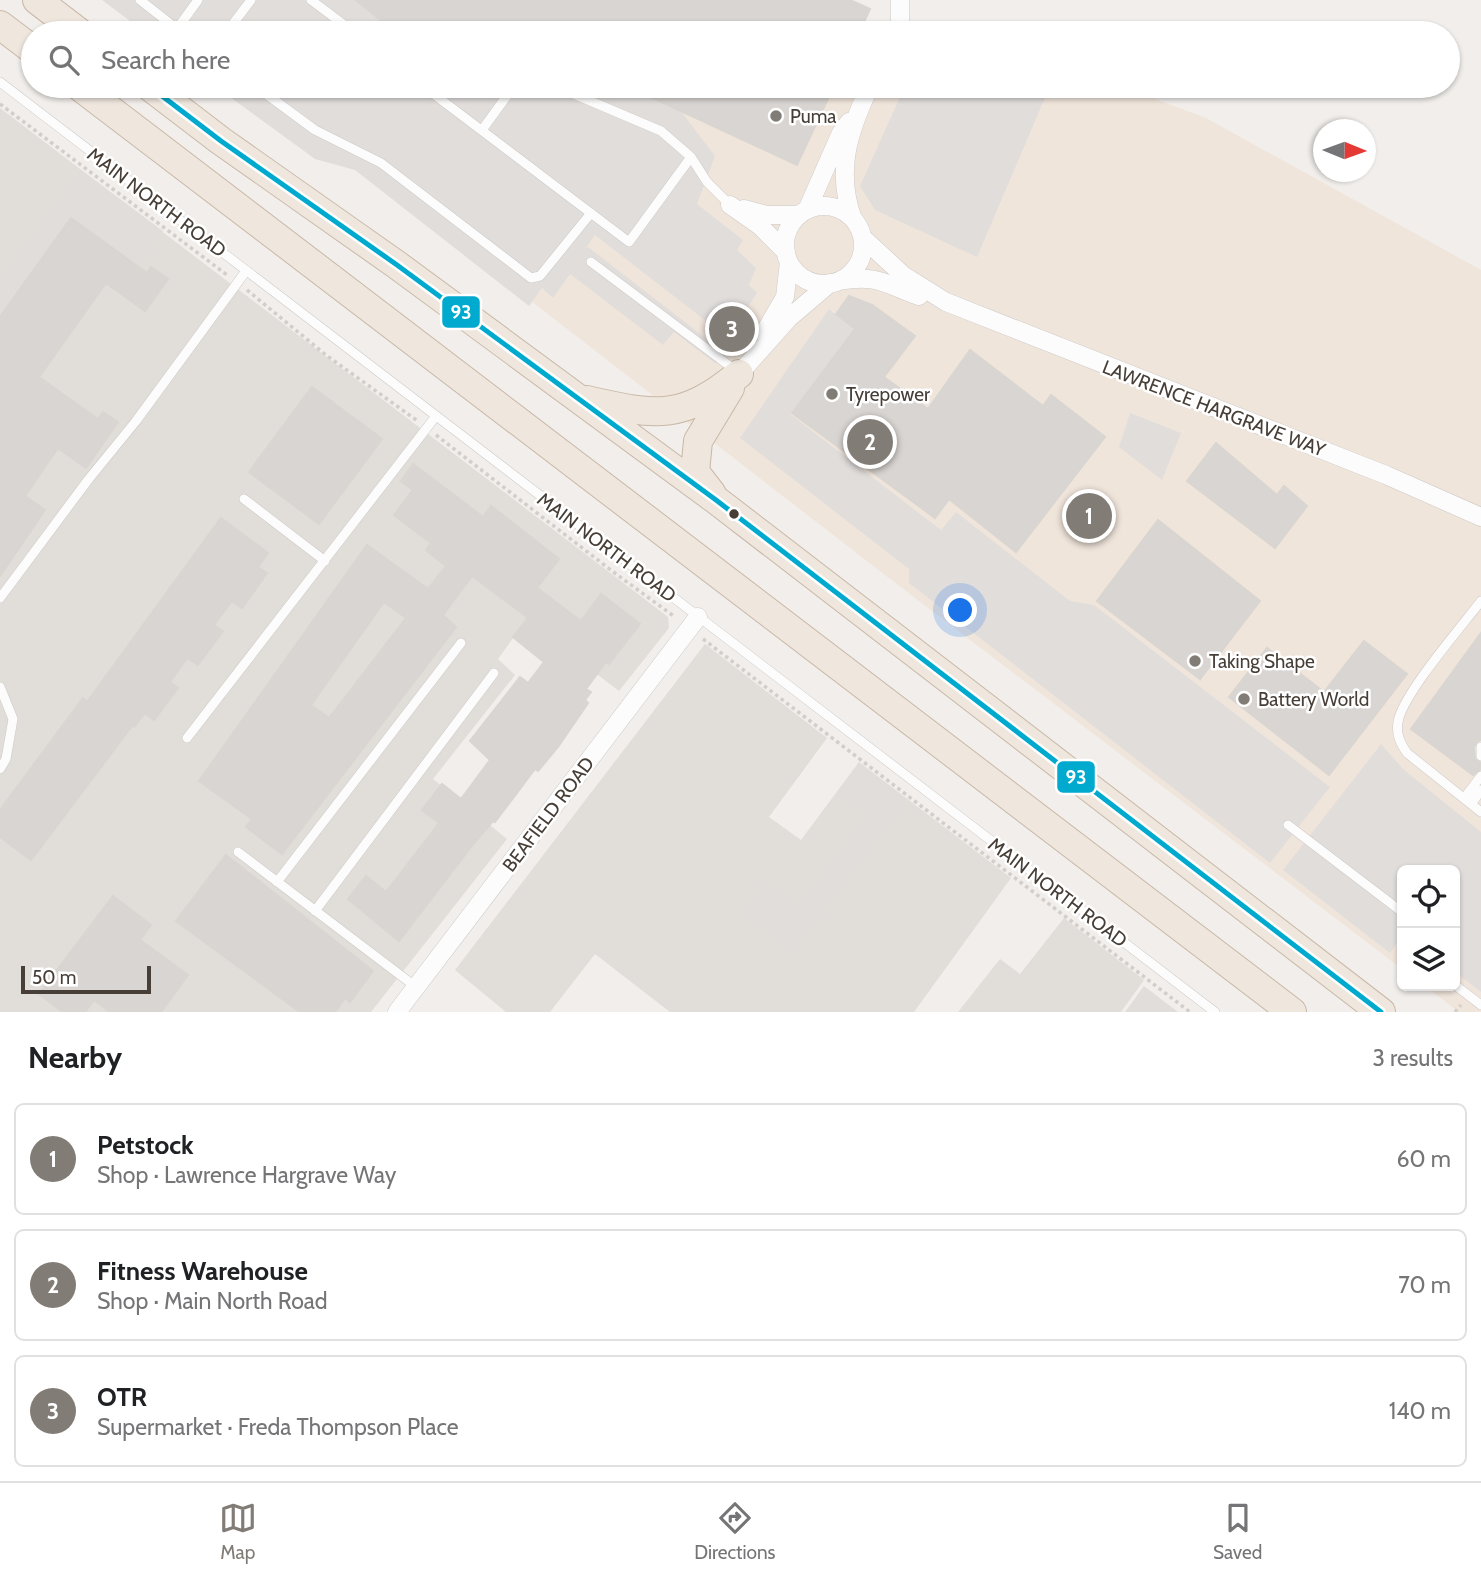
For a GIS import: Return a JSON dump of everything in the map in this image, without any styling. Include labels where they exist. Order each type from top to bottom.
[{"type":"highway","points":[[37,0],[64,21]]},
{"type":"highway","points":[[0,25],[21,41]]},
{"type":"highway","points":[[95,98],[1292,1012]]},
{"type":"highway","points":[[165,98],[716,500],[1381,1012]]},
{"type":"highway","points":[[578,398],[659,413],[691,406],[722,388],[742,370]]},
{"type":"highway","points":[[716,500],[695,472],[698,441],[742,370]]},
{"type":"street","points":[[900,0],[900,21]]},
{"type":"street","points":[[742,370],[789,318],[855,268],[860,259],[863,238],[847,203],[843,168],[858,111],[864,98]]},
{"type":"street","points":[[742,370],[785,297],[788,232],[803,213],[841,133],[858,111]]},
{"type":"street","points":[[730,205],[767,215],[803,213],[817,206],[836,208],[853,219]]},
{"type":"street","points":[[730,205],[760,226],[802,276],[811,281],[834,282]]},
{"type":"street","name":"LAWRENCE HARGRAVE WAY","points":[[863,238],[880,257],[903,275],[946,302]]},
{"type":"street","name":"LAWRENCE HARGRAVE WAY","points":[[834,282],[872,278],[893,284],[916,296],[946,302],[1386,475],[1481,517]]},
{"type":"street","name":"BEAFIELD ROAD","points":[[397,1012],[694,622]]},
{"type":"lane","points":[[140,0],[166,21]]},
{"type":"lane","points":[[185,21],[198,0]]},
{"type":"lane","points":[[235,21],[251,0]]},
{"type":"lane","points":[[311,0],[339,21]]},
{"type":"lane","name":"MAIN NORTH ROAD","points":[[0,82],[436,416],[694,622],[1215,1012]]},
{"type":"lane","points":[[272,98],[315,130],[381,163],[531,278],[540,275],[591,214]]},
{"type":"lane","points":[[439,98],[629,242],[691,157]]},
{"type":"lane","points":[[482,130],[505,98]]},
{"type":"lane","points":[[583,98],[661,131],[680,145],[707,182],[730,205]]},
{"type":"lane","points":[[591,262],[742,370]]},
{"type":"lane","points":[[0,598],[88,480],[136,421],[246,271]]},
{"type":"lane","points":[[187,738],[436,416]]},
{"type":"lane","points":[[244,499],[325,561]]},
{"type":"lane","points":[[1481,601],[1406,700],[1398,722],[1399,741],[1407,753],[1481,812]]},
{"type":"lane","points":[[277,882],[461,643]]},
{"type":"lane","points":[[315,911],[494,673]]},
{"type":"lane","points":[[0,687],[13,719],[6,759],[0,769]]},
{"type":"lane","points":[[1481,747],[1481,756]]},
{"type":"lane","points":[[1469,800],[1481,776]]},
{"type":"lane","points":[[1469,800],[1481,790]]},
{"type":"lane","points":[[1288,825],[1397,908]]},
{"type":"lane","points":[[238,852],[416,987]]},
{"type":"lane","points":[[1460,989],[1481,1005]]},
{"type":"path","points":[[0,104],[616,575],[694,622],[712,648],[1190,1012]]},
{"type":"shaded area","points":[[102,0],[356,0],[382,21],[130,21]]},
{"type":"shaded area","points":[[231,98],[654,98],[680,110],[715,156],[697,204],[743,240],[737,250],[756,268],[749,285],[757,293],[728,338],[595,235],[585,249],[588,247],[725,353],[716,364],[674,332],[663,345],[570,274],[553,298],[542,288],[529,306],[355,170],[315,159]]},
{"type":"shaded area","points":[[269,98],[1152,98],[1206,118],[1313,177],[1313,182],[1322,182],[1481,270],[1481,1012],[1459,1012],[1432,991],[1460,991],[1460,865],[1397,865],[1397,965],[881,572]]},
{"type":"shaded area","points":[[900,98],[1045,98],[977,257],[875,210],[860,186]]},
{"type":"shaded area","points":[[0,108],[668,617],[669,628],[619,691],[526,620],[498,659],[515,675],[433,779],[507,839],[371,1012],[0,1012]]},
{"type":"shaded area","points":[[81,170],[163,231],[136,267],[0,329],[0,277]]},
{"type":"shaded area","points":[[829,309],[854,330],[790,414],[941,530],[956,512],[1070,601],[1094,605],[1330,787],[1270,863],[909,583],[909,569],[740,438]]},
{"type":"shaded area","points":[[1130,413],[1181,433],[1162,480],[1119,447]]},
{"type":"shaded area","points":[[705,644],[827,738],[769,817],[801,840],[859,762],[1011,878],[914,1012],[670,1012],[595,954],[550,1012],[506,1012],[455,970]]},
{"type":"shaded area","points":[[1381,744],[1403,769],[1481,832],[1481,992],[1460,976],[1460,865],[1397,865],[1397,943],[1390,953],[1283,870]]},
{"type":"shaded area","points":[[860,767],[907,802],[792,951],[742,913],[766,882],[798,906],[867,816],[840,794]]},
{"type":"shaded area","points":[[1064,918],[1144,980],[1121,1012],[958,1012],[1000,959],[1020,974]]},
{"type":"shaded area","points":[[1144,986],[1178,1012],[1125,1012]]},
{"type":"building","points":[[356,0],[850,0],[870,9],[864,21],[382,21]]},
{"type":"building","points":[[653,98],[828,98],[797,165]]},
{"type":"building","points":[[71,218],[147,273],[151,267],[168,279],[145,311],[106,283],[39,377],[98,419],[103,412],[118,422],[86,468],[58,448],[25,496],[45,510],[0,576],[0,317]]},
{"type":"building","points":[[849,296],[872,305],[915,336],[884,377],[928,409],[970,350],[1043,406],[1051,395],[1105,437],[1016,552],[949,499],[935,518],[792,413],[855,329],[836,314]]},
{"type":"building","points":[[312,387],[382,439],[319,524],[249,472]]},
{"type":"building","points":[[1216,443],[1277,495],[1284,486],[1307,506],[1275,548],[1187,481]]},
{"type":"building","points":[[413,464],[483,517],[491,506],[559,559],[537,588],[581,621],[601,594],[640,624],[586,689],[591,692],[585,700],[588,703],[558,747],[538,771],[535,769],[495,822],[493,821],[471,847],[399,941],[348,899],[366,876],[386,892],[439,823],[422,810],[442,784],[461,799],[490,760],[470,741],[520,677],[528,683],[544,662],[513,637],[527,619],[526,616],[472,576],[443,615],[456,627],[282,854],[246,827],[252,819],[199,781],[367,545],[428,589],[446,566],[426,550],[431,543],[394,515],[413,490],[401,481]],"holes":[[[384,602],[406,618],[329,718],[311,705]]]},
{"type":"building","points":[[221,518],[268,553],[258,567],[267,573],[242,608],[232,601],[214,625],[223,631],[198,665],[187,658],[170,682],[178,688],[154,720],[145,713],[134,727],[132,726],[31,860],[0,837],[0,810],[83,698],[87,702]]},
{"type":"building","points":[[1158,520],[1260,601],[1200,679],[1097,601]]},
{"type":"building","points":[[1481,633],[1481,740],[1477,741],[1474,747],[1475,759],[1481,763],[1481,769],[1473,775],[1411,729]]},
{"type":"building","points":[[1364,641],[1407,674],[1329,775],[1229,697],[1267,648],[1324,692]]},
{"type":"building","points":[[226,855],[373,971],[350,1002],[345,998],[335,1012],[300,1012],[176,921]]},
{"type":"building","points":[[113,896],[151,925],[140,940],[188,975],[161,1012],[110,1012],[94,1000],[85,1012],[63,1012],[39,994]]},
{"type":"transit line","name":"93","points":[[165,98],[716,500],[1381,1012]]},
{"type":"place","name":"Puma","points":[[776,116]]},
{"type":"place","name":"OTR","points":[[732,329]]},
{"type":"place","name":"Tyrepower","points":[[832,394]]},
{"type":"place","name":"Fitness Warehouse","points":[[870,442]]},
{"type":"place","name":"Petstock","points":[[1089,516]]},
{"type":"place","name":"Taking Shape","points":[[1195,661]]},
{"type":"place","name":"Battery World","points":[[1244,699]]}]
